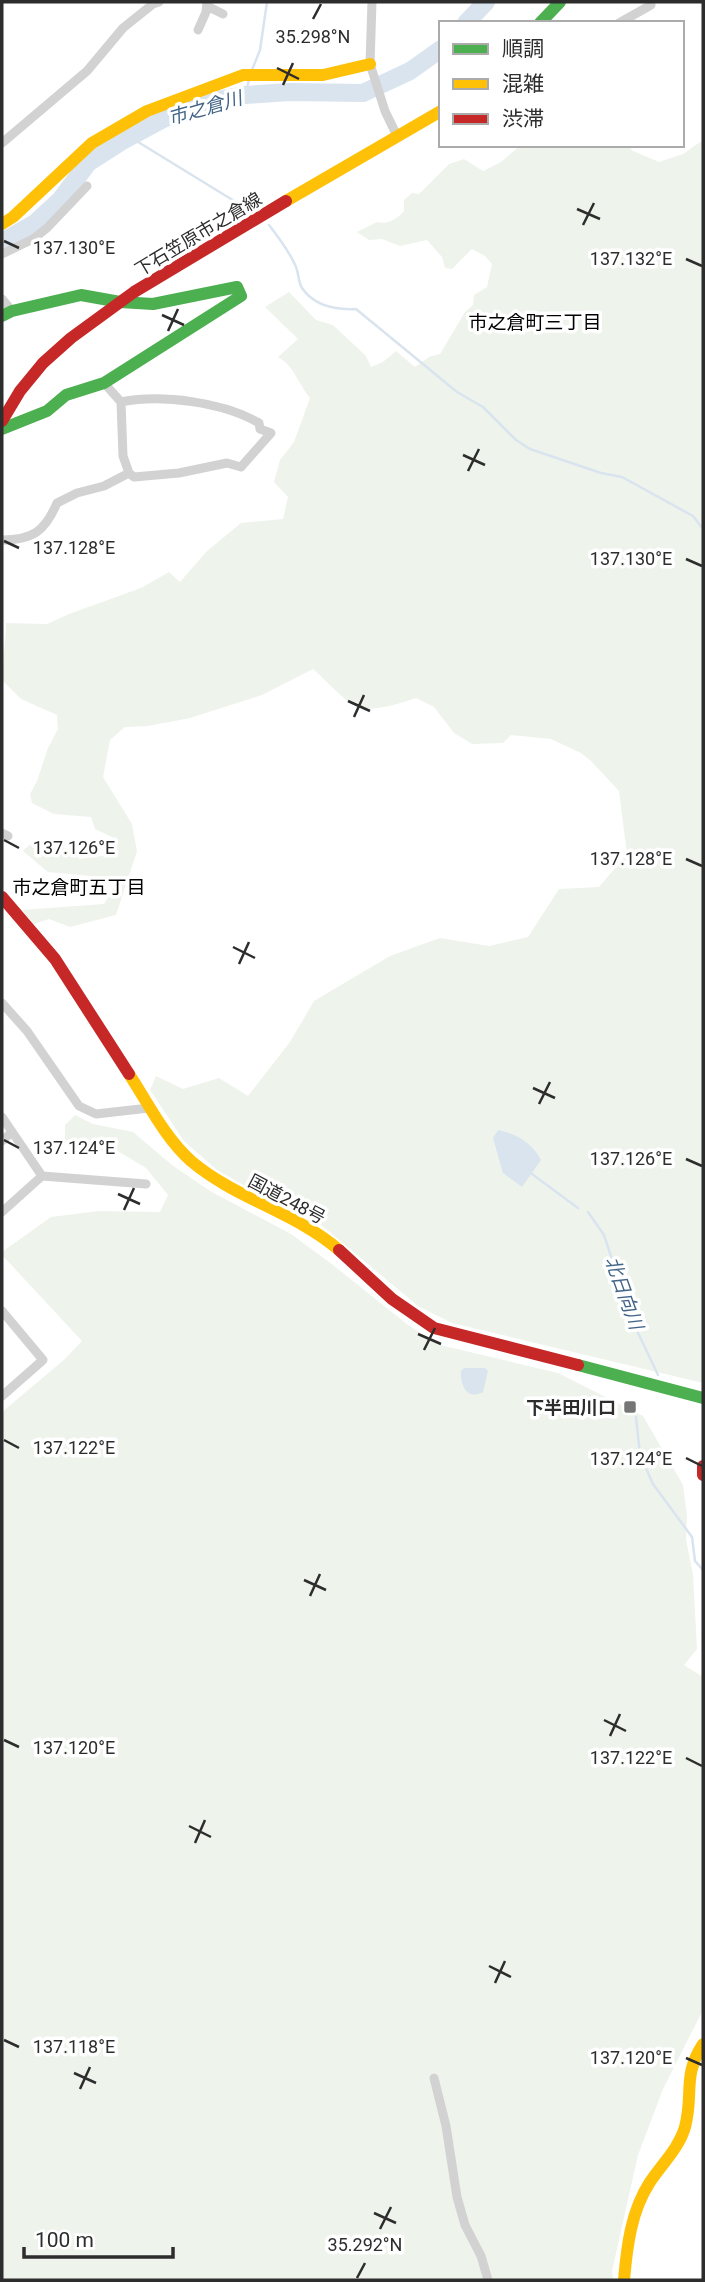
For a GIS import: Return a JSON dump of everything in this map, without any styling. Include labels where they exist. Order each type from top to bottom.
[{"type":"main road","points":[[542,21],[560,2]]},
{"type":"main road","points":[[2,224],[13,217],[92,143],[147,111],[249,75],[323,75],[370,64]]},
{"type":"main road","name":"下石笠原市之倉線","points":[[2,421],[10,404],[39,367],[69,340],[120,302],[439,112]]},
{"type":"main road","points":[[2,429],[47,411],[65,395],[104,383],[241,296],[237,287],[153,304],[120,302],[81,295],[7,313]]},
{"type":"main road","name":"国道248号","points":[[2,897],[55,959],[149,1108],[181,1153],[206,1175],[234,1192],[296,1221],[328,1241],[389,1297],[434,1328],[703,1398]]},
{"type":"main road","points":[[703,1466],[703,1475]]},
{"type":"main road","points":[[624,2280],[632,2218],[649,2184],[674,2150],[684,2128],[687,2078],[703,2044]]},
{"type":"street","points":[[2,143],[86,71],[122,28],[159,2]]},
{"type":"street","points":[[372,2],[370,64],[385,111],[397,136]]},
{"type":"street","points":[[623,21],[651,5],[650,2]]},
{"type":"street","points":[[198,30],[207,4],[223,14]]},
{"type":"street","points":[[2,254],[33,239],[47,228],[87,186]]},
{"type":"street","points":[[2,299],[7,313]]},
{"type":"street","points":[[104,383],[121,401],[123,456],[134,477],[179,473],[227,463],[241,467],[271,433],[260,429],[259,424],[241,413],[186,401],[139,398],[121,401]]},
{"type":"street","points":[[2,540],[33,536],[49,521],[57,503],[77,493],[104,486],[130,473]]},
{"type":"street","points":[[2,1003],[27,1031],[79,1106],[96,1115],[149,1108]]},
{"type":"street","points":[[2,1117],[42,1176]]},
{"type":"street","points":[[2,1141],[12,1132]]},
{"type":"street","points":[[2,1212],[42,1176],[146,1184]]},
{"type":"street","points":[[2,1311],[43,1360],[2,1396]]},
{"type":"street","points":[[434,2078],[446,2126],[457,2197],[465,2225],[481,2256],[488,2280]]},
{"type":"shaded area","points":[[703,140],[703,1383],[452,1323],[418,1306],[314,1219],[263,1196],[217,1170],[184,1141],[150,1090],[156,1076],[183,1089],[219,1078],[248,1096],[290,1042],[314,1001],[390,956],[440,938],[489,946],[528,937],[559,889],[599,887],[627,854],[619,791],[591,761],[581,753],[551,739],[511,735],[503,743],[472,744],[454,733],[434,707],[416,698],[382,707],[361,708],[343,697],[313,669],[262,695],[190,718],[148,726],[125,727],[110,740],[103,777],[132,824],[137,851],[116,915],[70,927],[49,919],[34,924],[22,910],[104,904],[116,884],[101,877],[48,872],[23,851],[30,845],[45,841],[60,845],[80,859],[109,855],[112,837],[95,829],[91,817],[54,814],[32,803],[30,794],[58,729],[57,715],[21,699],[2,680],[6,623],[47,624],[141,588],[169,572],[180,582],[207,551],[241,523],[283,519],[288,497],[274,482],[280,460],[294,442],[310,398],[292,370],[278,357],[298,339],[265,307],[289,292],[316,320],[333,325],[366,356],[371,367],[383,362],[396,351],[415,367],[429,357],[440,354],[465,312],[473,305],[474,295],[487,287],[492,264],[485,256],[472,249],[452,269],[445,268],[442,257],[427,240],[400,246],[382,239],[369,240],[357,232],[377,222],[385,223],[395,219],[404,211],[404,200],[412,193],[419,194],[449,164],[464,159],[483,171],[501,162],[519,147],[629,147],[659,162],[683,154]]},
{"type":"shaded area","points":[[75,1115],[93,1124],[133,1132],[172,1165],[210,1191],[291,1234],[408,1325],[440,1345],[558,1373],[643,1416],[683,1485],[687,1516],[686,1539],[693,1575],[697,1649],[684,1665],[703,1677],[703,2010],[663,2089],[638,2155],[612,2271],[613,2280],[2,2280],[2,1412],[65,1359],[82,1341],[2,1252],[51,1217],[99,1211],[160,1212],[168,1195],[146,1168],[116,1150],[86,1151],[65,1143],[65,1125]]},
{"type":"shaded area","points":[[498,1130],[523,1140],[541,1160],[522,1187],[503,1173],[493,1138]]},
{"type":"shaded area","points":[[464,1368],[485,1368],[488,1371],[483,1392],[473,1394],[466,1390],[461,1376]]},
{"type":"waterway","points":[[252,70],[260,50],[267,2]]},
{"type":"waterway","name":"市之倉川","points":[[468,21],[486,2]]},
{"type":"waterway","name":"市之倉川","points":[[2,242],[35,223],[61,199],[88,163],[165,118],[222,99],[245,95],[289,92],[363,93],[410,71],[439,50]]},
{"type":"waterway","points":[[245,95],[249,80]]},
{"type":"waterway","points":[[130,137],[257,215]]},
{"type":"waterway","points":[[269,225],[291,256],[302,288],[313,299],[334,308],[356,309],[457,392],[483,407],[516,440],[530,449],[601,473],[622,477],[693,516],[703,529]]},
{"type":"waterway","name":"北日向川","points":[[532,1174],[578,1208]]},
{"type":"waterway","name":"北日向川","points":[[588,1212],[604,1235],[632,1320],[658,1375]]},
{"type":"waterway","name":"北日向川","points":[[636,1417],[640,1455],[653,1484],[692,1537],[695,1561],[703,1570]]},
{"type":"traffic: fast","points":[[542,21],[560,2]]},
{"type":"traffic: fast","points":[[2,316],[12,311],[81,295],[120,302],[153,304],[237,287],[241,296],[104,383],[66,395],[47,411],[2,429]]},
{"type":"traffic: fast","points":[[578,1365],[703,1398]]},
{"type":"traffic: slow","points":[[2,224],[13,217],[92,143],[147,111],[243,75],[323,75],[370,64]]},
{"type":"traffic: slow","points":[[286,201],[439,112]]},
{"type":"traffic: slow","points":[[129,1074],[165,1131],[191,1161],[227,1186],[304,1225],[339,1250]]},
{"type":"traffic: slow","points":[[624,2280],[638,2205],[682,2135],[687,2115],[690,2076],[703,2044]]},
{"type":"traffic: jam","points":[[2,421],[20,391],[43,363],[71,338],[134,292],[286,201]]},
{"type":"traffic: jam","points":[[2,897],[55,959],[129,1074]]},
{"type":"traffic: jam","points":[[339,1250],[392,1299],[434,1328],[578,1365]]},
{"type":"traffic: jam","points":[[703,1466],[703,1475]]},
{"type":"place","name":"下半田川口","points":[[630,1407]]},
{"type":"district","name":"市之倉町三丁目","points":[[535,322]]},
{"type":"district","name":"市之倉町五丁目","points":[[79,887]]}]
